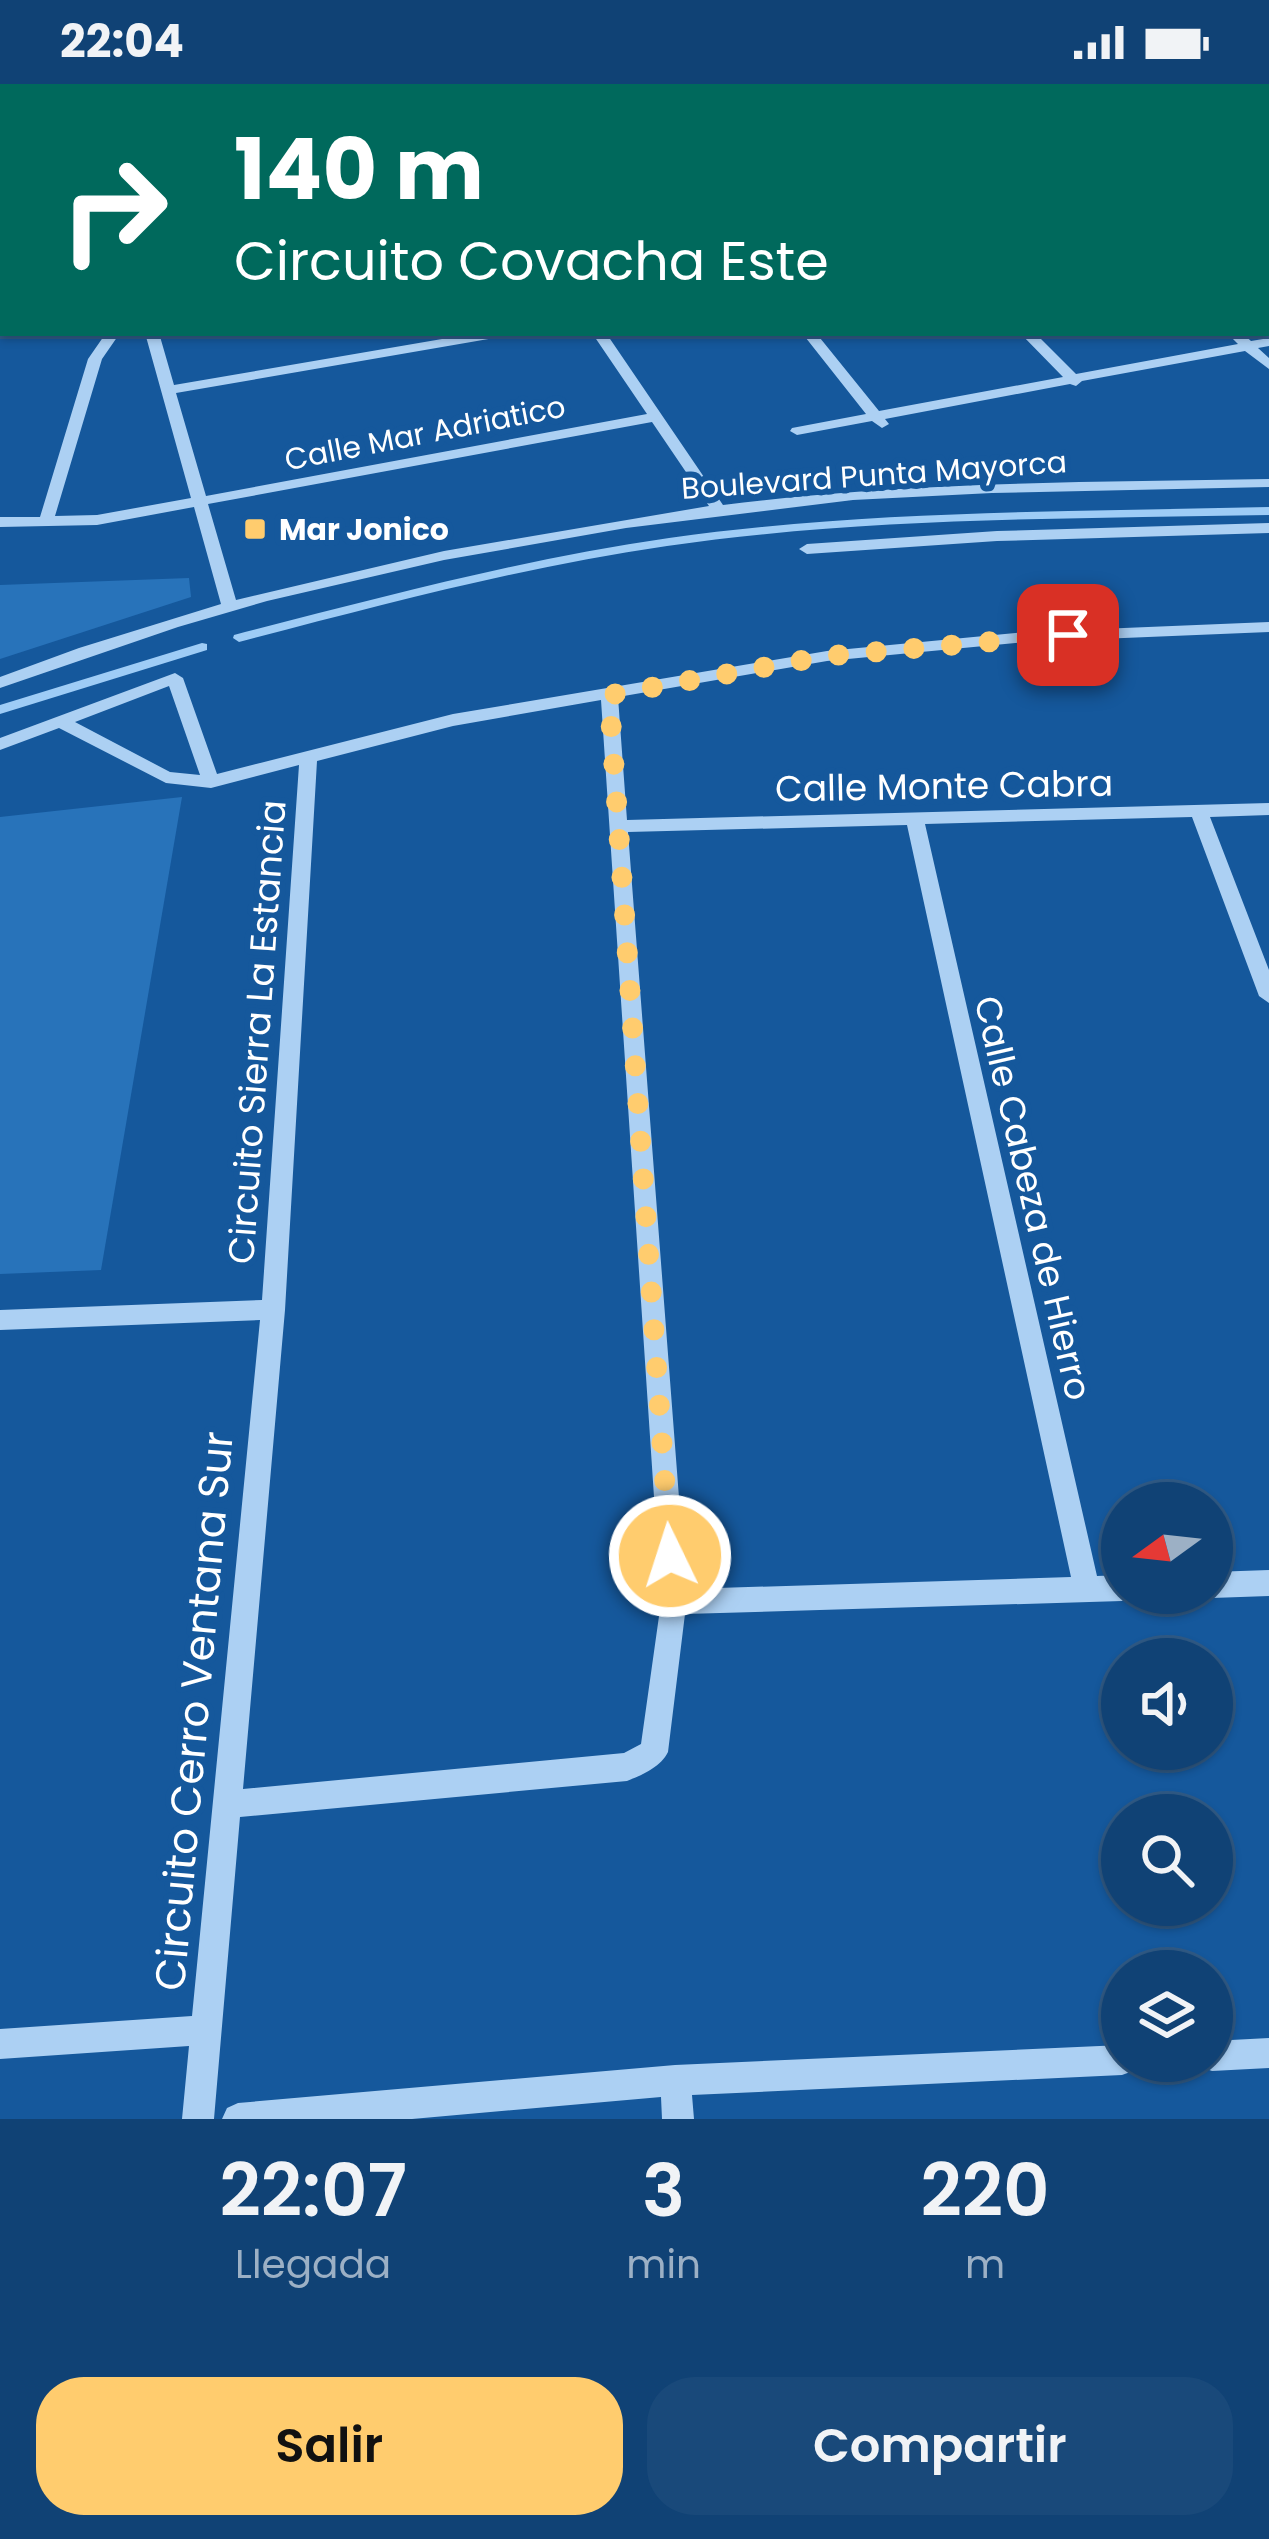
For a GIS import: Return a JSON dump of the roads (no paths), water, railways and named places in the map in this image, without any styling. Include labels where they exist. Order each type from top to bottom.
[{"type":"street","points":[[46,521],[94,359],[111,336]]},
{"type":"street","points":[[153,336],[230,608]]},
{"type":"street","points":[[169,390],[483,336]]},
{"type":"street","points":[[601,336],[718,509]]},
{"type":"street","points":[[811,336],[880,421]]},
{"type":"street","points":[[1030,336],[1076,382]]},
{"type":"street","points":[[1237,336],[1269,365]]},
{"type":"street","points":[[797,431],[880,421],[1269,342]]},
{"type":"street","name":"Calle Mar Adriatico","points":[[0,522],[98,520],[656,417]]},
{"type":"street","name":"Boulevard Punta Mayorca","points":[[0,682],[230,608],[561,536],[718,509],[952,490],[1269,483]]},
{"type":"street","points":[[806,549],[997,536],[1269,527]]},
{"type":"street","points":[[59,721],[166,777],[212,782],[453,720],[827,656],[1028,637],[1269,627]]},
{"type":"street","points":[[0,744],[175,678],[212,782]]},
{"type":"street","points":[[228,1804],[627,1767],[654,1752],[674,1602],[609,695]]},
{"type":"street","name":"Circuito Sierra La Estancia","points":[[272,1310],[308,758]]},
{"type":"street","name":"Calle Monte Cabra","points":[[620,826],[1269,809]]},
{"type":"street","points":[[1200,814],[1269,996]]},
{"type":"street","name":"Calle Cabeza de Hierro","points":[[915,820],[1087,1589]]},
{"type":"street","points":[[0,1320],[272,1310]]},
{"type":"street","name":"Circuito Cerro Ventana Sur","points":[[198,2119],[272,1310]]},
{"type":"street","points":[[1233,1584],[1269,1582]]},
{"type":"street","points":[[674,1602],[1101,1589]]},
{"type":"street","points":[[0,2044],[207,2030]]},
{"type":"street","points":[[1233,2055],[1269,2053]]},
{"type":"street","points":[[238,2119],[675,2080],[1101,2061]]},
{"type":"street","points":[[675,2080],[678,2119]]},
{"type":"waterway","points":[[239,638],[544,564],[730,534],[932,520],[1269,511]]},
{"type":"waterway","points":[[0,710],[202,647]]},
{"type":"place","name":"Mar Jonico","points":[[255,529]]}]
